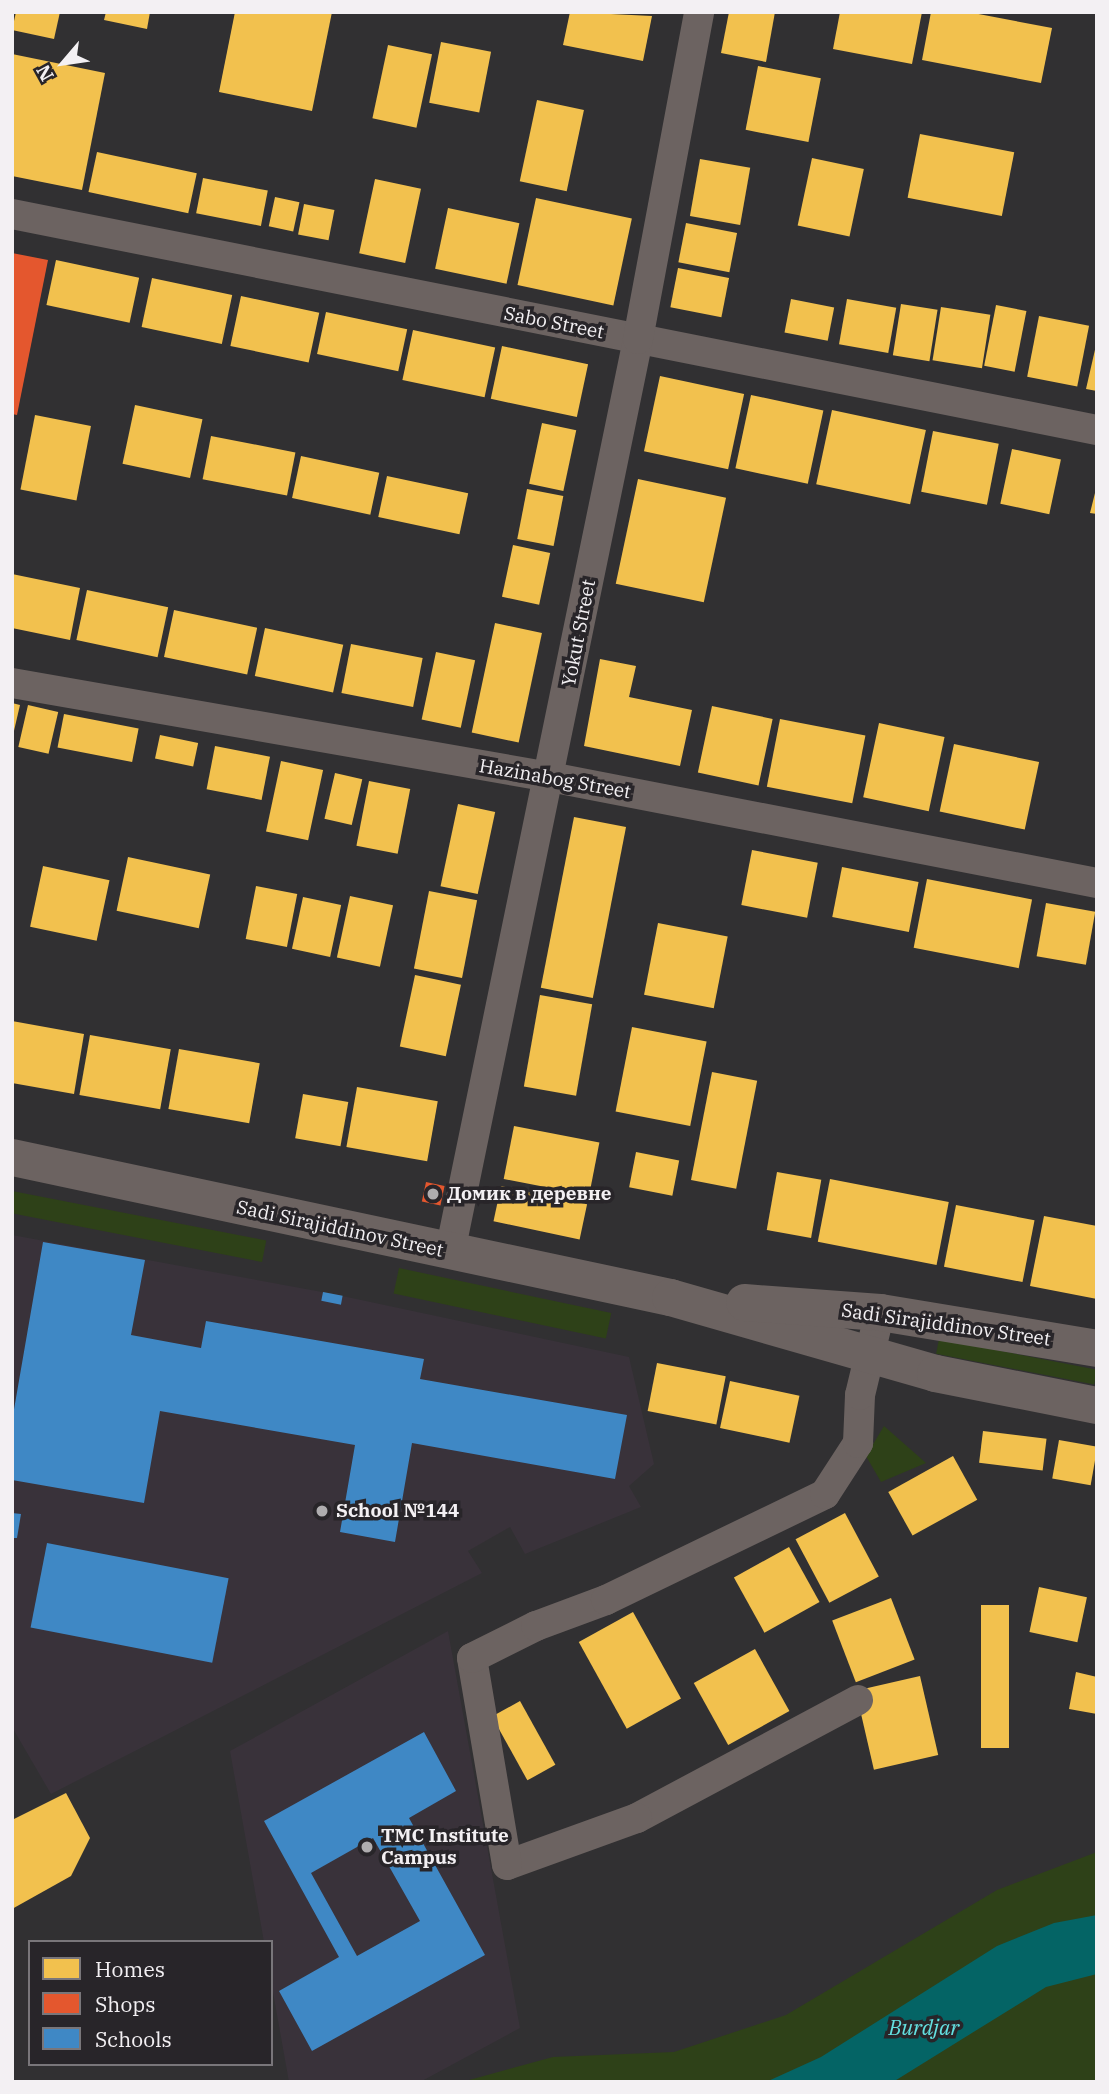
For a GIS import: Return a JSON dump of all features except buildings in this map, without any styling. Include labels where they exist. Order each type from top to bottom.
[{"type":"street","name":"Yokut Street","points":[[450,1252],[550,777],[638,339],[699,12]]},
{"type":"street","name":"Sabo Street","points":[[12,214],[1097,430]]},
{"type":"street","name":"Hazinabog Street","points":[[12,683],[550,777],[1097,883]]},
{"type":"street","name":"Sadi Sirajiddinov Street","points":[[12,1157],[670,1297],[935,1373],[1097,1405]]},
{"type":"street","name":"Sadi Sirajiddinov Street","points":[[670,1297],[880,1311],[1097,1348]]},
{"type":"street","points":[[858,1700],[637,1818],[506,1865],[472,1658],[536,1626],[606,1600],[825,1494],[858,1443],[868,1354],[880,1311]]},
{"type":"shaded area","name":"School №144","points":[[12,1235],[333,1294],[629,1357],[654,1464],[629,1486],[641,1507],[525,1554],[510,1527],[468,1551],[482,1573],[51,1794],[12,1727]]},
{"type":"shaded area","name":"TMC Institute Campus","points":[[448,1631],[520,2028],[420,2082],[289,2082],[273,1992],[273,1940],[264,1940],[230,1751]]},
{"type":"green space","points":[[12,1191],[266,1240],[262,1262],[12,1213]]},
{"type":"green space","points":[[399,1268],[611,1313],[606,1339],[394,1293]]},
{"type":"green space","points":[[939,1339],[1097,1370],[1094,1384],[936,1354]]},
{"type":"green space","points":[[884,1426],[926,1463],[881,1482],[866,1456]]},
{"type":"green space","points":[[1097,1852],[1097,2082],[462,2082],[553,2057],[674,2052],[786,2015],[997,1890]]},
{"type":"water","name":"Burdjar","points":[[1097,1915],[1097,1974],[1046,1987],[893,2082],[766,2082],[821,2057],[997,1946],[1054,1923]]},
{"type":"place","name":"Домик в деревне","points":[[433,1194]]},
{"type":"place","name":"School №144","points":[[322,1511]]},
{"type":"place","name":"TMC Institute Campus","points":[[367,1847]]}]
